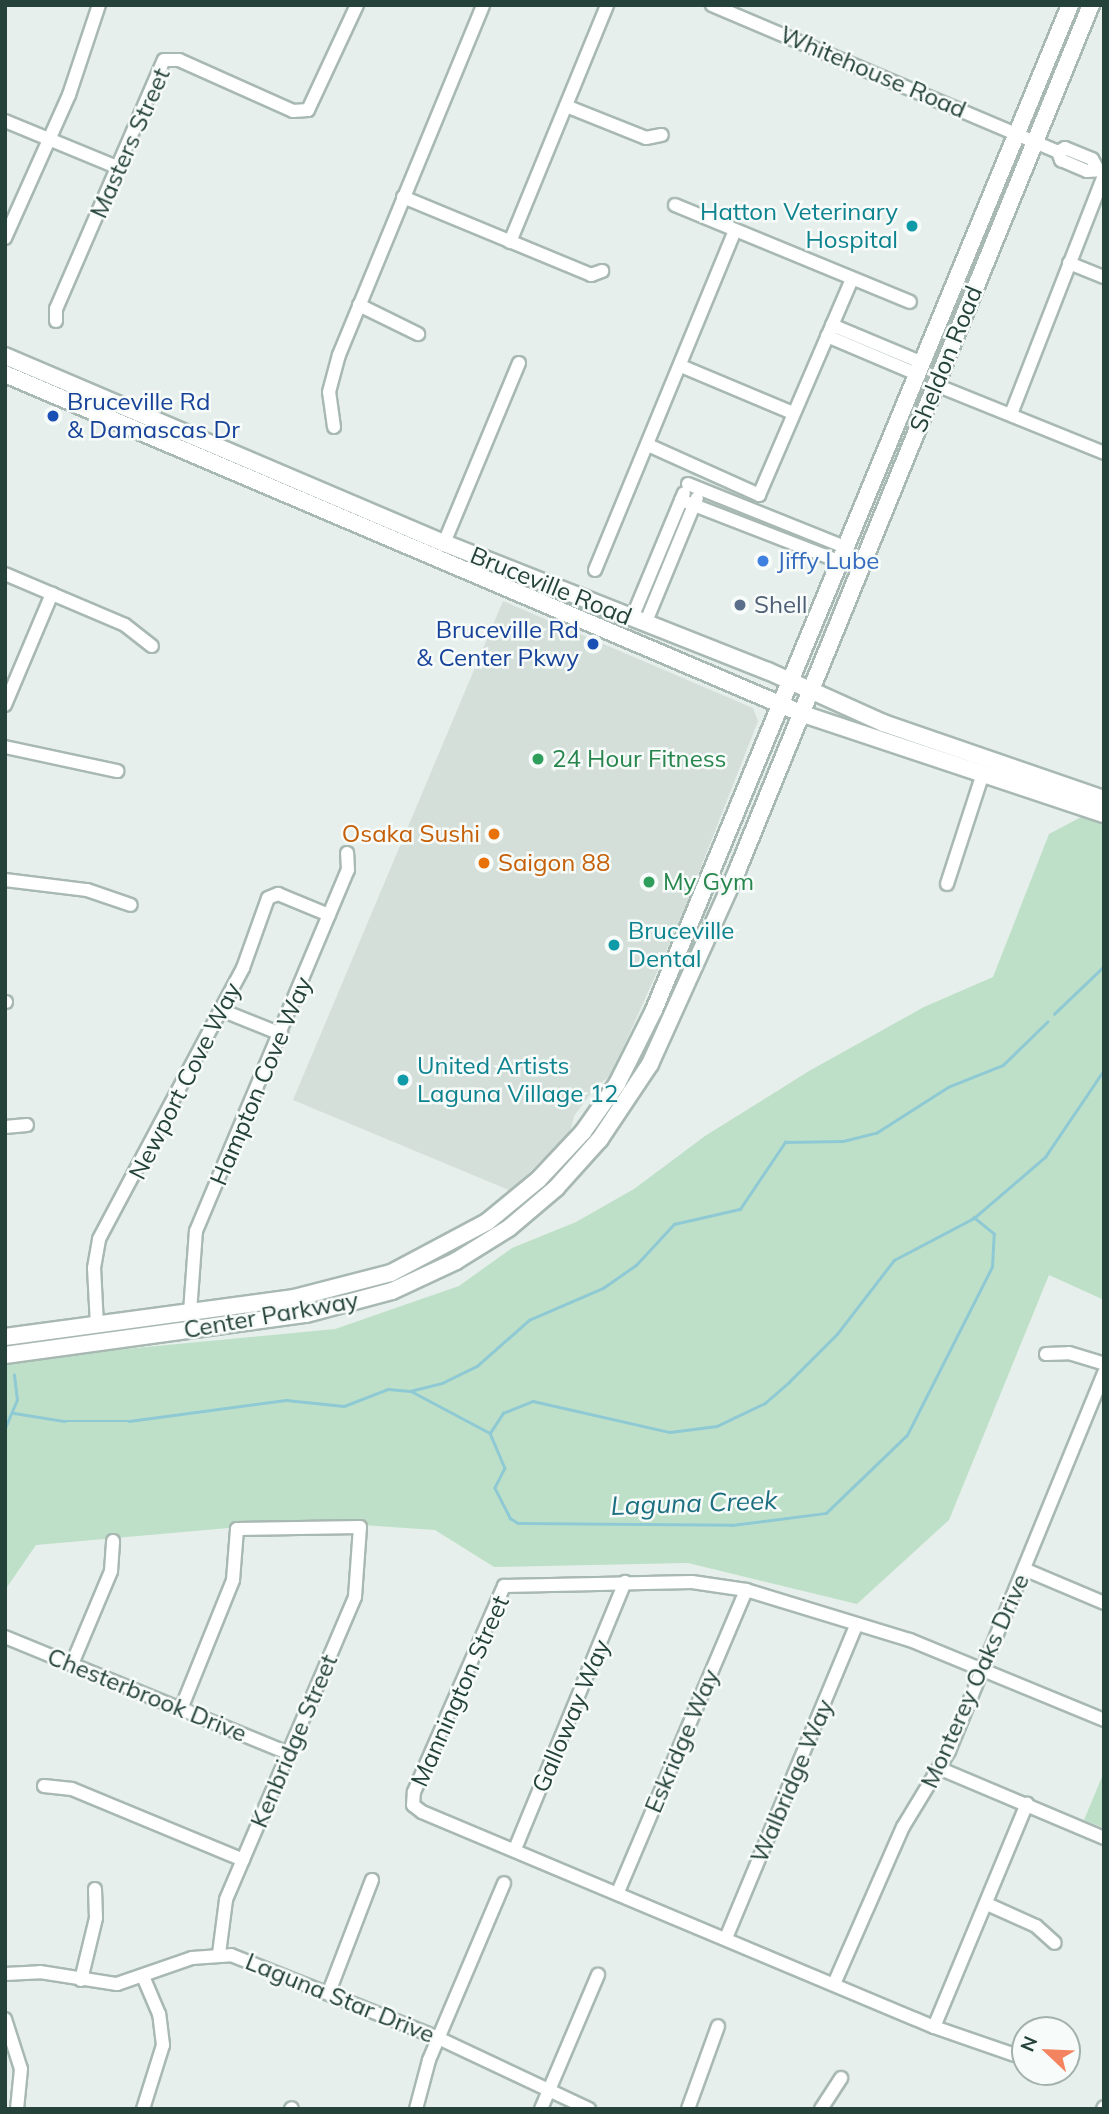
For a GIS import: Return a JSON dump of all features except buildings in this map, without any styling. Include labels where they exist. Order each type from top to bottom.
[{"type":"main road","name":"Sheldon Road","points":[[782,704],[1070,5]]},
{"type":"main road","name":"Sheldon Road","points":[[803,714],[1034,139],[1091,5]]},
{"type":"main road","name":"Bruceville Road","points":[[5,356],[444,543],[791,682],[883,723],[1104,799]]},
{"type":"main road","name":"Bruceville Road","points":[[5,374],[803,714],[982,776],[1104,814]]},
{"type":"main road","points":[[519,593],[532,589],[592,611],[614,611]]},
{"type":"main road","name":"Center Parkway","points":[[5,1337],[327,1292],[420,1261],[513,1202],[560,1159],[595,1116],[635,1052],[782,704]]},
{"type":"main road","name":"Center Parkway","points":[[5,1355],[306,1314],[392,1291],[448,1266],[509,1228],[556,1188],[611,1125],[650,1065],[803,714]]},
{"type":"main road","points":[[681,995],[694,937],[689,926]]},
{"type":"street","points":[[5,238],[48,139],[99,5]]},
{"type":"street","points":[[334,427],[330,392],[359,306],[483,5]]},
{"type":"street","points":[[510,242],[607,5]]},
{"type":"street","name":"Whitehouse Road","points":[[712,5],[1034,139],[1058,152],[1065,148],[1092,159],[1102,171]]},
{"type":"street","name":"Masters Street","points":[[56,321],[56,310],[164,60],[180,60],[300,112],[314,104],[351,7]]},
{"type":"street","points":[[566,106],[646,138],[662,135]]},
{"type":"street","points":[[5,121],[119,168]]},
{"type":"street","points":[[1011,414],[1102,171]]},
{"type":"street","points":[[403,197],[591,275],[603,271]]},
{"type":"street","points":[[675,205],[910,302]]},
{"type":"street","points":[[595,570],[736,231]]},
{"type":"street","points":[[1069,263],[1104,277]]},
{"type":"street","points":[[648,445],[759,495],[852,279]]},
{"type":"street","points":[[359,306],[418,334]]},
{"type":"street","points":[[830,331],[921,369]]},
{"type":"street","points":[[444,543],[520,363]]},
{"type":"street","points":[[681,366],[793,413]]},
{"type":"street","points":[[936,385],[1104,453]]},
{"type":"street","points":[[638,621],[681,500],[688,484],[701,471]]},
{"type":"street","points":[[638,621],[695,505],[700,489],[701,471]]},
{"type":"street","points":[[688,484],[844,555]]},
{"type":"street","points":[[681,500],[844,555]]},
{"type":"street","points":[[5,574],[125,625],[152,646]]},
{"type":"street","points":[[5,705],[52,594]]},
{"type":"street","points":[[5,747],[117,771]]},
{"type":"street","points":[[947,884],[968,830],[982,776]]},
{"type":"street","name":"Hampton Cove Way","points":[[190,1312],[196,1231],[348,870],[347,853]]},
{"type":"street","points":[[5,880],[87,890],[131,905]]},
{"type":"street","name":"Newport Cove Way","points":[[97,1325],[94,1268],[99,1239],[243,968],[268,898],[278,894],[329,915]]},
{"type":"street","points":[[222,1010],[281,1034]]},
{"type":"street","points":[[605,1101],[621,1111]]},
{"type":"street","points":[[595,1116],[611,1125]]},
{"type":"street","points":[[5,1127],[27,1125]]},
{"type":"street","points":[[1046,1354],[1069,1353],[1104,1364]]},
{"type":"street","name":"Monterey Oaks Drive","points":[[835,1983],[903,1827],[941,1769],[1104,1373]]},
{"type":"street","name":"Kenbridge Street","points":[[181,1709],[233,1580],[237,1529],[360,1527],[355,1597],[223,1911],[219,1954]]},
{"type":"street","points":[[72,1664],[111,1571],[113,1541]]},
{"type":"street","points":[[1024,1569],[1104,1603]]},
{"type":"street","name":"Galloway Way","points":[[514,1849],[625,1582]]},
{"type":"street","name":"Mannington Street","points":[[1011,2054],[933,2027],[835,1983],[422,1812],[413,1805],[414,1792],[504,1586],[692,1582],[746,1590],[910,1640],[1104,1720]]},
{"type":"street","name":"Eskridge Way","points":[[618,1892],[746,1590]]},
{"type":"street","name":"Walbridge Way","points":[[726,1938],[858,1624]]},
{"type":"street","name":"Chesterbrook Drive","points":[[5,1637],[290,1754]]},
{"type":"street","points":[[941,1769],[1104,1838]]},
{"type":"street","points":[[44,1786],[72,1789],[243,1860]]},
{"type":"street","points":[[933,2027],[987,1905],[1027,1804]]},
{"type":"street","points":[[329,1992],[372,1880]]},
{"type":"street","points":[[416,2109],[438,2038],[504,1883]]},
{"type":"street","points":[[81,1980],[96,1918],[94,1889]]},
{"type":"street","points":[[987,1905],[1036,1926],[1055,1944]]},
{"type":"street","name":"Laguna Star Drive","points":[[5,1974],[40,1972],[117,1984],[144,1978],[179,1962],[219,1954],[246,1959],[438,2038],[589,2109]]},
{"type":"street","points":[[541,2109],[598,1975]]},
{"type":"street","points":[[144,1978],[159,2014],[163,2045],[147,2107]]},
{"type":"street","points":[[5,2018],[21,2069],[17,2109]]},
{"type":"street","points":[[688,2109],[718,2026]]},
{"type":"street","points":[[821,2109],[841,2078]]},
{"type":"shaded area","points":[[503,601],[753,708],[758,721],[681,918],[611,1075],[595,1088],[574,1116],[570,1132],[511,1191],[293,1100]]},
{"type":"green space","points":[[1104,805],[1104,1300],[1049,1275],[949,1520],[857,1604],[688,1563],[494,1567],[435,1530],[362,1525],[240,1527],[36,1545],[5,1590],[5,1365],[41,1357],[335,1329],[459,1286],[512,1248],[576,1222],[634,1189],[705,1136],[809,1071],[924,1007],[993,977],[1049,834]]},
{"type":"green space","points":[[1104,1772],[1104,1828],[1084,1820]]},
{"type":"waterway","name":"Laguna Creek","points":[[1054,1014],[1104,966]]},
{"type":"waterway","name":"Laguna Creek","points":[[14,1413],[64,1421],[129,1421],[286,1400],[344,1406],[388,1389],[410,1391],[442,1383],[477,1366],[529,1320],[603,1288],[636,1265],[674,1224],[740,1209],[785,1142],[843,1141],[876,1133],[948,1087],[1003,1065],[1047,1022]]},
{"type":"waterway","name":"Laguna Creek","points":[[490,1433],[505,1468],[495,1488],[510,1518],[518,1523],[732,1525],[826,1513],[907,1435],[992,1267],[994,1234],[974,1218],[1045,1157],[1104,1070]]},
{"type":"waterway","name":"Laguna Creek","points":[[411,1391],[490,1433],[503,1413],[533,1401],[670,1432],[717,1426],[765,1403],[789,1382],[837,1334],[894,1260],[974,1218]]},
{"type":"waterway","points":[[5,1428],[17,1400],[14,1375]]},
{"type":"place","name":"Hatton Veterinary Hospital","points":[[912,226]]},
{"type":"place","name":"Bruceville Rd & Damascas Dr","points":[[53,416]]},
{"type":"place","name":"Jiffy Lube","points":[[763,561]]},
{"type":"place","name":"Shell","points":[[740,605]]},
{"type":"place","name":"Bruceville Rd & Center Pkwy","points":[[593,644]]},
{"type":"place","name":"24 Hour Fitness","points":[[538,759]]},
{"type":"place","name":"Osaka Sushi","points":[[494,834]]},
{"type":"place","name":"Saigon 88","points":[[484,863]]},
{"type":"place","name":"My Gym","points":[[649,882]]},
{"type":"place","name":"Bruceville Dental","points":[[614,945]]},
{"type":"place","name":"United Artists Laguna Village 12","points":[[403,1080]]}]
